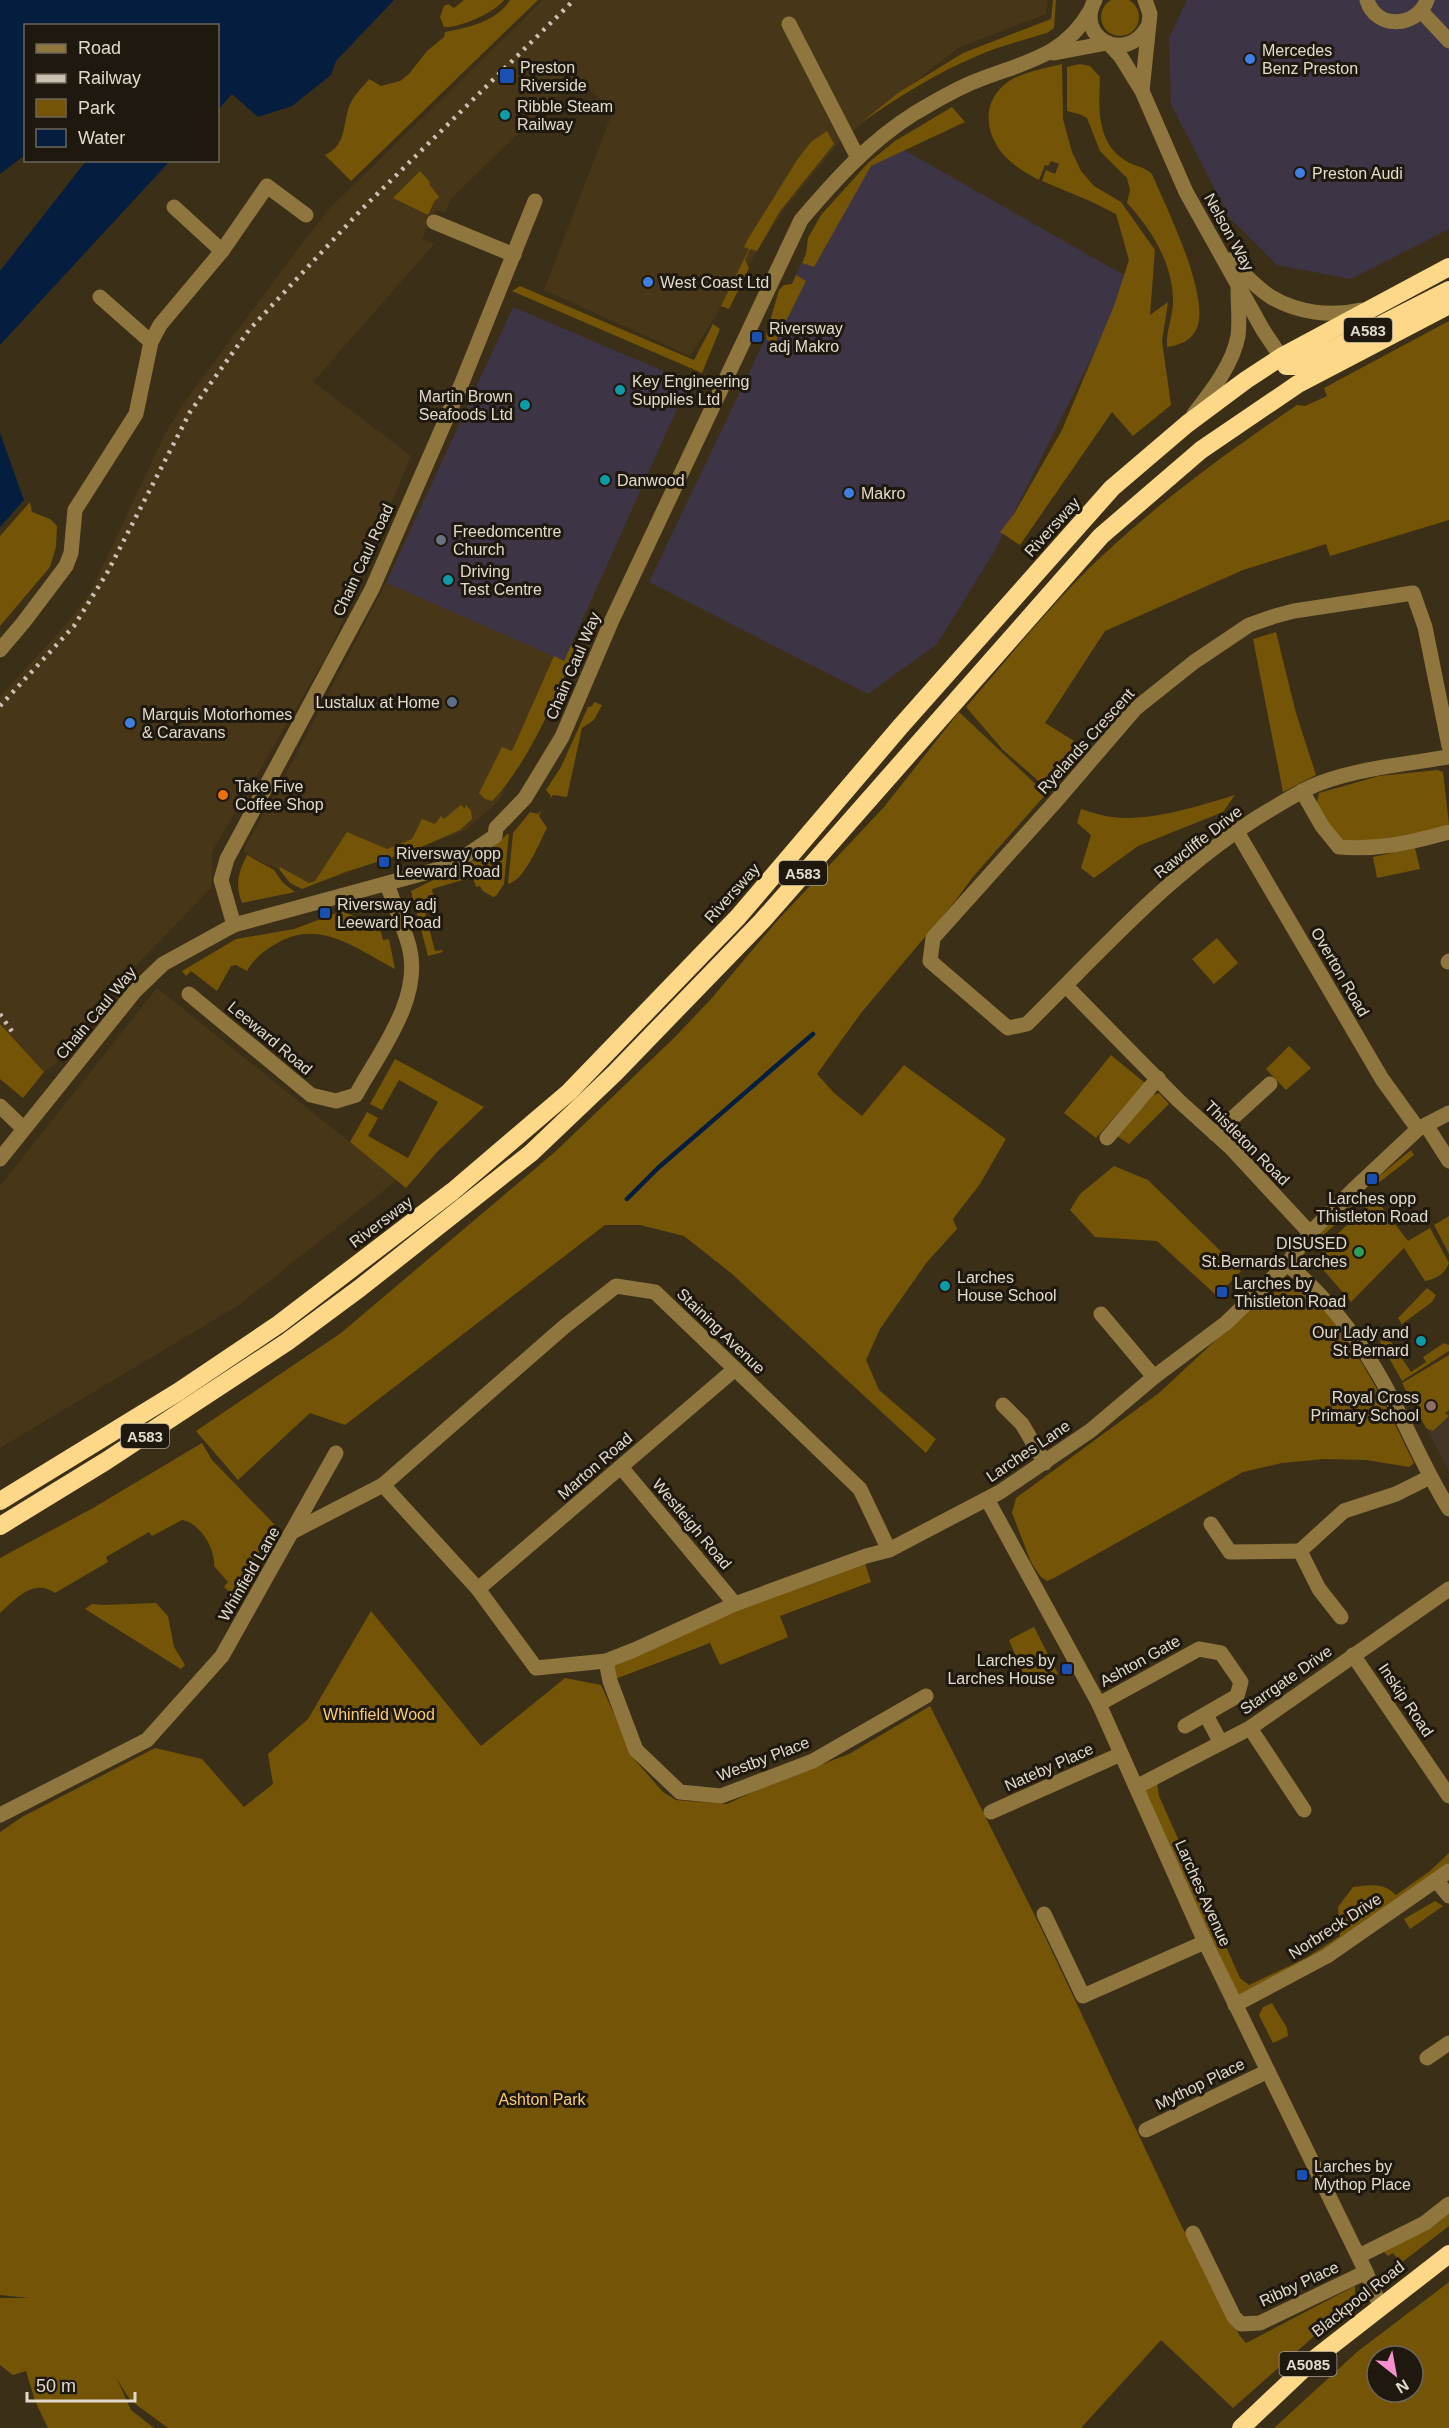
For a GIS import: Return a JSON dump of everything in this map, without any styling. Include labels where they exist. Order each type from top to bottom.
[{"type":"highway","name":"Riversway","points":[[0,1501],[178,1392],[279,1324],[453,1191],[569,1092],[738,917],[900,727],[1112,488],[1232,389],[1284,362],[1377,306],[1449,267]]},
{"type":"highway","name":"A583","points":[[1284,362],[1300,366],[1449,290]]},
{"type":"highway","name":"A583","points":[[0,1526],[164,1424],[287,1342],[360,1288],[531,1153],[615,1073],[762,921],[1101,536],[1201,450],[1298,384],[1449,305]]},
{"type":"highway","name":"Blackpool Road","points":[[1241,2428],[1313,2360],[1449,2254]]},
{"type":"street","points":[[1145,0],[1150,14],[1148,24]]},
{"type":"street","points":[[1148,24],[1160,0]]},
{"type":"street","points":[[1367,0],[1375,14],[1396,23],[1412,19],[1424,6],[1449,41]]},
{"type":"street","name":"Chain Caul Way","points":[[1048,54],[1076,33],[1092,4]]},
{"type":"street","name":"Nelson Way","points":[[1092,4],[1090,21],[1093,30],[1121,57],[1142,91],[1186,192],[1238,285],[1298,384]]},
{"type":"street","points":[[789,24],[858,158]]},
{"type":"street","name":"Chain Caul Way","points":[[0,1159],[135,991],[163,964],[234,925],[443,868],[495,836],[496,828],[525,798],[562,737],[612,620],[801,220],[835,179],[872,145],[924,109],[972,82],[1048,54],[1108,44],[1118,46],[1137,41],[1148,24]]},
{"type":"street","name":"Nelson Way","points":[[1142,91],[1148,24]]},
{"type":"street","points":[[0,650],[66,566],[71,553],[75,510],[136,414],[151,342],[160,325],[222,251],[267,186],[306,215]]},
{"type":"street","name":"Chain Caul Road","points":[[234,925],[221,880],[227,859],[372,589],[461,385],[535,201]]},
{"type":"street","points":[[174,207],[222,251]]},
{"type":"street","points":[[434,222],[514,255]]},
{"type":"street","points":[[1220,252],[1258,287],[1272,297],[1294,306],[1330,315],[1377,306]]},
{"type":"street","points":[[1187,424],[1210,394],[1230,359],[1238,338],[1238,285]]},
{"type":"street","points":[[100,297],[151,342]]},
{"type":"street","name":"Ryelands Crescent","points":[[1066,986],[1028,1024],[1008,1028],[930,962],[933,938],[1135,709],[1194,662],[1249,626],[1294,611],[1413,593],[1425,627],[1449,746]]},
{"type":"street","name":"Rawcliffe Drive","points":[[1066,986],[1172,883],[1236,830],[1302,791],[1350,773],[1449,757]]},
{"type":"street","points":[[1302,791],[1322,826],[1339,847],[1367,849],[1416,841],[1449,832]]},
{"type":"street","name":"Overton Road","points":[[1236,830],[1382,1079],[1449,1161]]},
{"type":"street","name":"Leeward Road","points":[[189,994],[311,1095],[336,1101],[356,1095],[406,1005],[412,980],[409,947],[387,884]]},
{"type":"street","name":"Thistleton Road","points":[[1066,986],[1215,1134],[1310,1233]]},
{"type":"street","points":[[1107,1138],[1158,1078]]},
{"type":"street","points":[[1215,1134],[1270,1084]]},
{"type":"street","points":[[0,1106],[23,1128]]},
{"type":"street","name":"Larches Lane","points":[[478,1589],[536,1668],[606,1661],[735,1604],[866,1556],[889,1550],[987,1499],[1090,1431],[1154,1377],[1226,1323],[1287,1264],[1310,1233],[1422,1127],[1449,1113]]},
{"type":"street","points":[[1287,1264],[1352,1332],[1376,1369],[1430,1477],[1449,1509]]},
{"type":"street","name":"Staining Avenue","points":[[383,1485],[565,1326],[616,1286],[655,1292],[860,1489],[889,1550]]},
{"type":"street","points":[[1101,1314],[1154,1377]]},
{"type":"street","name":"Marton Road","points":[[478,1589],[735,1370]]},
{"type":"street","points":[[1003,1405],[1022,1424],[1045,1462]]},
{"type":"street","points":[[292,1533],[336,1453]]},
{"type":"street","name":"Westleigh Road","points":[[621,1467],[735,1604]]},
{"type":"street","points":[[1211,1524],[1230,1552],[1300,1551],[1344,1512],[1396,1494],[1430,1477]]},
{"type":"street","points":[[383,1485],[478,1589]]},
{"type":"street","name":"Whinfield Lane","points":[[0,1815],[147,1740],[222,1656],[292,1533],[383,1485]]},
{"type":"street","name":"Larches Avenue","points":[[987,1499],[1099,1704],[1205,1942],[1359,2256],[1380,2306]]},
{"type":"street","points":[[1300,1551],[1319,1589],[1341,1617]]},
{"type":"street","name":"Starrgate Drive","points":[[1136,1787],[1250,1728],[1449,1589]]},
{"type":"street","name":"Ashton Gate","points":[[1099,1704],[1198,1649],[1221,1653],[1241,1682],[1237,1696],[1185,1726]]},
{"type":"street","name":"Inskip Road","points":[[1353,1655],[1449,1796]]},
{"type":"street","name":"Westby Place","points":[[606,1661],[610,1681],[636,1750],[680,1792],[721,1796],[813,1761],[926,1696]]},
{"type":"street","points":[[1206,1715],[1221,1743]]},
{"type":"street","points":[[1250,1728],[1304,1810]]},
{"type":"street","name":"Nateby Place","points":[[991,1812],[1121,1754]]},
{"type":"street","points":[[1443,1875],[1449,1896]]},
{"type":"street","name":"Norbreck Drive","points":[[1235,2005],[1327,1956],[1443,1875]]},
{"type":"street","points":[[1044,1914],[1083,1996],[1205,1942]]},
{"type":"street","points":[[1426,2058],[1449,2043]]},
{"type":"street","name":"Mythop Place","points":[[1146,2130],[1269,2071]]},
{"type":"street","name":"Blackpool Road","points":[[1359,2256],[1425,2223],[1449,2204]]},
{"type":"street","name":"Ribby Place","points":[[1193,2233],[1234,2317],[1241,2324],[1260,2323],[1366,2272]]},
{"type":"shaded area","points":[[543,0],[1048,0],[1046,14],[958,48],[840,141],[783,211],[690,356],[544,290],[613,111],[576,77],[450,200],[445,213],[435,210],[422,239],[434,244],[313,382],[411,456],[331,648],[212,852],[212,887],[118,984],[56,1063],[44,1072],[0,1024],[0,697],[69,621],[91,591],[165,434],[183,404],[303,242],[330,208]]},
{"type":"shaded area","points":[[1187,0],[1449,0],[1449,229],[1351,279],[1277,265],[1229,217],[1171,104],[1169,38]]},
{"type":"shaded area","points":[[897,146],[1131,279],[994,552],[937,644],[868,694],[649,582],[813,239],[864,172]]},
{"type":"shaded area","points":[[513,307],[689,382],[564,661],[386,583]]},
{"type":"shaded area","points":[[386,583],[564,661],[499,801],[464,831],[313,885],[247,855],[243,851]]},
{"type":"shaded area","points":[[157,988],[397,1180],[239,1305],[0,1448],[0,1186]]},
{"type":"shaded area","name":"Royal Cross Primary School","points":[[1449,1355],[1449,1471],[1402,1383]]},
{"type":"green space","points":[[464,0],[504,0],[493,10],[476,19],[444,27],[440,17],[444,6],[448,4],[454,8]]},
{"type":"green space","points":[[510,0],[538,0],[351,181],[325,155],[340,142],[349,106],[369,79],[381,86],[400,81],[409,74],[427,51],[444,37],[445,32],[472,26],[490,18]]},
{"type":"green space","points":[[1053,0],[1056,0],[1054,28],[1047,33],[994,49],[947,70],[862,122],[898,93],[963,53],[1051,19]]},
{"type":"green space","points":[[1113,0],[1127,0],[1137,10],[1139,17],[1137,24],[1127,34],[1120,36],[1113,34],[1103,24],[1101,17],[1103,10]]},
{"type":"green space","points":[[1062,64],[1063,119],[1072,152],[1081,171],[1094,186],[1121,202],[1155,250],[1150,315],[1168,302],[1162,341],[1171,405],[1133,436],[1112,412],[1020,545],[1000,532],[1014,514],[1062,430],[1114,306],[1129,260],[1116,214],[1042,181],[1046,170],[1055,174],[1059,164],[1051,161],[1048,166],[1045,165],[1039,180],[1024,172],[1002,153],[991,134],[990,105],[1000,88],[1021,75]]},
{"type":"green space","points":[[1080,64],[1090,66],[1100,77],[1101,122],[1108,142],[1123,159],[1152,174],[1185,251],[1197,295],[1199,313],[1195,332],[1181,344],[1167,347],[1173,304],[1170,276],[1153,237],[1127,203],[1130,190],[1127,178],[1100,151],[1087,118],[1067,111],[1067,67]]},
{"type":"green space","points":[[952,107],[965,122],[871,166],[814,267],[802,263],[808,238],[821,215],[868,163],[895,141]]},
{"type":"green space","points":[[827,131],[834,144],[780,211],[757,251],[750,249],[745,260],[749,268],[729,309],[721,306],[749,249],[744,247],[748,239],[797,160],[811,142]]},
{"type":"green space","points":[[420,171],[439,197],[428,215],[393,198]]},
{"type":"green space","points":[[796,275],[806,281],[775,343],[767,340],[766,335],[779,290],[784,285],[792,284]]},
{"type":"green space","points":[[520,286],[694,360],[713,324],[720,329],[702,373],[512,291]]},
{"type":"green space","points":[[1449,321],[1449,520],[1330,556],[1326,544],[1243,570],[1105,631],[1045,723],[1087,749],[1049,790],[1003,750],[966,707],[1049,610],[1103,555],[1197,476],[1297,405],[1305,406],[1327,396],[1324,388]]},
{"type":"green space","points":[[30,502],[32,512],[50,519],[57,526],[56,547],[50,567],[0,626],[0,536]]},
{"type":"green space","points":[[1276,632],[1296,713],[1316,775],[1283,792],[1253,639]]},
{"type":"green space","points":[[571,645],[575,652],[529,750],[492,801],[485,799],[479,793],[502,747],[512,751],[554,656],[564,661]]},
{"type":"green space","points":[[594,702],[602,705],[594,720],[582,728],[567,797],[553,795],[549,800],[551,796],[546,790],[561,767],[588,707]]},
{"type":"green space","points":[[959,712],[1046,794],[972,878],[861,1013],[817,1074],[834,1093],[862,1116],[904,1065],[1006,1139],[980,1184],[953,1219],[957,1229],[927,1262],[880,1329],[866,1360],[879,1390],[936,1439],[926,1453],[731,1273],[684,1236],[640,1225],[605,1225],[345,1425],[310,1413],[238,1480],[196,1431],[341,1333],[556,1151],[675,1037],[711,999],[777,921],[884,807]]},
{"type":"green space","points":[[1437,770],[1443,772],[1449,824],[1408,838],[1363,845],[1338,841],[1316,806],[1319,793],[1379,776]]},
{"type":"green space","points":[[1235,795],[1223,812],[1138,846],[1094,878],[1081,868],[1091,835],[1077,823],[1081,809],[1108,816],[1142,817],[1174,812]]},
{"type":"green space","points":[[461,805],[465,809],[466,805],[471,811],[472,819],[460,830],[412,851],[345,872],[302,889],[290,883],[279,869],[280,867],[309,883],[315,881],[347,832],[387,849],[412,839],[422,819],[435,824],[441,816],[444,819]]},
{"type":"green space","points":[[541,810],[539,816],[547,828],[526,868],[520,876],[508,884],[513,833],[530,812],[538,814]]},
{"type":"green space","points":[[509,833],[504,884],[496,896],[493,897],[483,891],[480,886],[476,887],[473,877],[432,889],[434,899],[423,905],[435,951],[442,950],[443,952],[428,956],[411,891],[479,858]]},
{"type":"green space","points":[[1415,848],[1420,869],[1377,878],[1373,857]]},
{"type":"green space","points":[[247,855],[274,870],[283,883],[295,892],[242,903],[239,879]]},
{"type":"green space","points":[[342,911],[380,928],[383,940],[389,939],[395,969],[336,939],[306,934],[290,937],[270,947],[255,960],[247,971],[236,965],[231,966],[217,991],[191,971],[186,976],[182,971],[236,939],[294,929]]},
{"type":"green space","points":[[1217,938],[1238,963],[1214,984],[1192,959]]},
{"type":"green space","points":[[0,1024],[44,1072],[23,1098],[0,1079]]},
{"type":"green space","points":[[1289,1046],[1311,1068],[1286,1090],[1266,1069]]},
{"type":"green space","points":[[1111,1055],[1145,1083],[1096,1138],[1064,1113]]},
{"type":"green space","points":[[395,1059],[484,1107],[437,1152],[406,1188],[350,1142],[367,1112],[378,1118],[368,1136],[408,1158],[438,1102],[399,1080],[382,1110],[370,1104]]},
{"type":"green space","points":[[1159,1093],[1169,1104],[1129,1144],[1117,1136],[1153,1095]]},
{"type":"green space","points":[[1411,1150],[1414,1155],[1376,1185],[1372,1182]]},
{"type":"green space","points":[[1114,1166],[1148,1180],[1241,1271],[1217,1296],[1157,1241],[1095,1237],[1070,1210],[1080,1194]]},
{"type":"green space","points":[[1355,1197],[1361,1200],[1314,1244],[1311,1241]]},
{"type":"green space","name":"DISUSED St.Bernards Larches","points":[[1375,1198],[1408,1241],[1430,1228],[1449,1263],[1440,1275],[1425,1281],[1404,1248],[1351,1302],[1315,1260],[1324,1247]]},
{"type":"green space","points":[[1449,1216],[1449,1254],[1434,1225]]},
{"type":"green space","points":[[1291,1282],[1313,1299],[1352,1347],[1395,1423],[1414,1463],[1409,1467],[1366,1460],[1324,1459],[1282,1463],[1243,1472],[1054,1578],[1047,1581],[1040,1576],[1031,1562],[1012,1513],[1016,1498],[1159,1393],[1277,1283]]},
{"type":"green space","points":[[1427,1288],[1436,1295],[1432,1302],[1402,1324],[1398,1318]]},
{"type":"green space","points":[[1381,1340],[1391,1342],[1411,1372],[1426,1362],[1423,1357],[1444,1343],[1449,1345],[1449,1351],[1402,1381],[1380,1342]]},
{"type":"green space","name":"Royal Cross Primary School","points":[[1449,1355],[1449,1410],[1445,1413],[1449,1416],[1433,1431],[1426,1428],[1402,1383]]},
{"type":"green space","points":[[202,1443],[212,1460],[274,1524],[236,1597],[224,1587],[228,1582],[214,1566],[212,1552],[205,1537],[194,1526],[182,1520],[152,1536],[149,1532],[106,1557],[108,1562],[55,1593],[39,1588],[25,1592],[0,1613],[0,1558],[93,1508]]},
{"type":"green space","points":[[863,1557],[871,1582],[780,1616],[788,1637],[720,1665],[710,1643],[610,1681],[606,1661]]},
{"type":"green space","points":[[156,1603],[168,1616],[174,1647],[185,1665],[181,1669],[85,1609],[92,1604]]},
{"type":"green space","name":"Ashton Park","points":[[371,1611],[481,1746],[565,1678],[601,1685],[635,1760],[663,1792],[676,1800],[727,1804],[763,1787],[849,1754],[930,1706],[1041,1928],[1182,2227],[1240,2336],[1246,2343],[1355,2286],[1355,2300],[1233,2408],[1161,2340],[1081,2428],[168,2428],[130,2400],[117,2379],[131,2410],[154,2428],[48,2428],[35,2401],[26,2371],[13,2375],[0,2365],[0,2298],[29,2298],[0,2295],[0,1832],[22,1817],[155,1748],[202,1759],[244,1807],[273,1784],[268,1754],[308,1719]]},
{"type":"green space","points":[[1034,1627],[1058,1674],[1029,1687],[1009,1640]]},
{"type":"green space","points":[[1156,1775],[1159,1796],[1240,1978],[1249,1985],[1306,1958],[1340,1936],[1338,1907],[1353,1887],[1381,1886],[1396,1895],[1430,1871],[1449,1853],[1449,1871],[1327,1956],[1235,2005],[1136,1787]]},
{"type":"green space","points":[[1435,1901],[1443,1906],[1410,1929],[1404,1919]]},
{"type":"green space","points":[[1272,2003],[1287,2028],[1288,2036],[1273,2043],[1259,2015],[1263,2007]]},
{"type":"green space","points":[[1449,2210],[1449,2226],[1401,2263],[1393,2253],[1388,2256],[1383,2251]]},
{"type":"green space","points":[[1449,2282],[1449,2428],[1274,2428],[1365,2346],[1365,2404],[1425,2404],[1425,2344],[1368,2344]]},
{"type":"water","points":[[0,0],[394,0],[336,61],[331,75],[292,106],[258,117],[232,94],[219,109],[219,24],[24,24],[24,156],[0,174]]},
{"type":"water","points":[[85,162],[169,162],[0,345],[0,271]]},
{"type":"water","points":[[0,433],[24,500],[0,527]]},
{"type":"waterway","points":[[627,1199],[658,1168],[813,1034]]},
{"type":"railway","points":[[0,706],[74,626],[107,573],[190,412],[249,330],[362,209],[574,0]]},
{"type":"railway","points":[[0,1014],[15,1036]]},
{"type":"place","name":"Mercedes Benz Preston","points":[[1250,59]]},
{"type":"place","name":"Preston Riverside","points":[[507,76]]},
{"type":"place","name":"Ribble Steam Railway","points":[[505,115]]},
{"type":"place","name":"Preston Audi","points":[[1300,173]]},
{"type":"place","name":"West Coast Ltd","points":[[648,282]]},
{"type":"place","name":"Riversway adj Makro","points":[[757,337]]},
{"type":"place","name":"Key Engineering Supplies Ltd","points":[[620,390]]},
{"type":"place","name":"Martin Brown Seafoods Ltd","points":[[525,405]]},
{"type":"place","name":"Danwood","points":[[605,480]]},
{"type":"place","name":"Makro","points":[[849,493]]},
{"type":"place","name":"Freedomcentre Church","points":[[441,540]]},
{"type":"place","name":"Driving Test Centre","points":[[448,580]]},
{"type":"place","name":"Lustalux at Home","points":[[452,702]]},
{"type":"place","name":"Marquis Motorhomes & Caravans","points":[[130,723]]},
{"type":"place","name":"Take Five Coffee Shop","points":[[223,795]]},
{"type":"place","name":"Riversway opp Leeward Road","points":[[384,862]]},
{"type":"place","name":"Riversway adj Leeward Road","points":[[325,913]]},
{"type":"place","name":"Larches opp Thistleton Road","points":[[1372,1179]]},
{"type":"place","name":"DISUSED St.Bernards Larches","points":[[1359,1252]]},
{"type":"place","name":"Larches House School","points":[[945,1286]]},
{"type":"place","name":"Larches by Thistleton Road","points":[[1222,1292]]},
{"type":"place","name":"Our Lady and St Bernard","points":[[1421,1341]]},
{"type":"place","name":"Royal Cross Primary School","points":[[1431,1406]]},
{"type":"place","name":"Larches by Larches House","points":[[1067,1669]]},
{"type":"place","name":"Larches by Mythop Place","points":[[1302,2175]]},
{"type":"park label","name":"Whinfield Wood","points":[[379,1714]]}]
